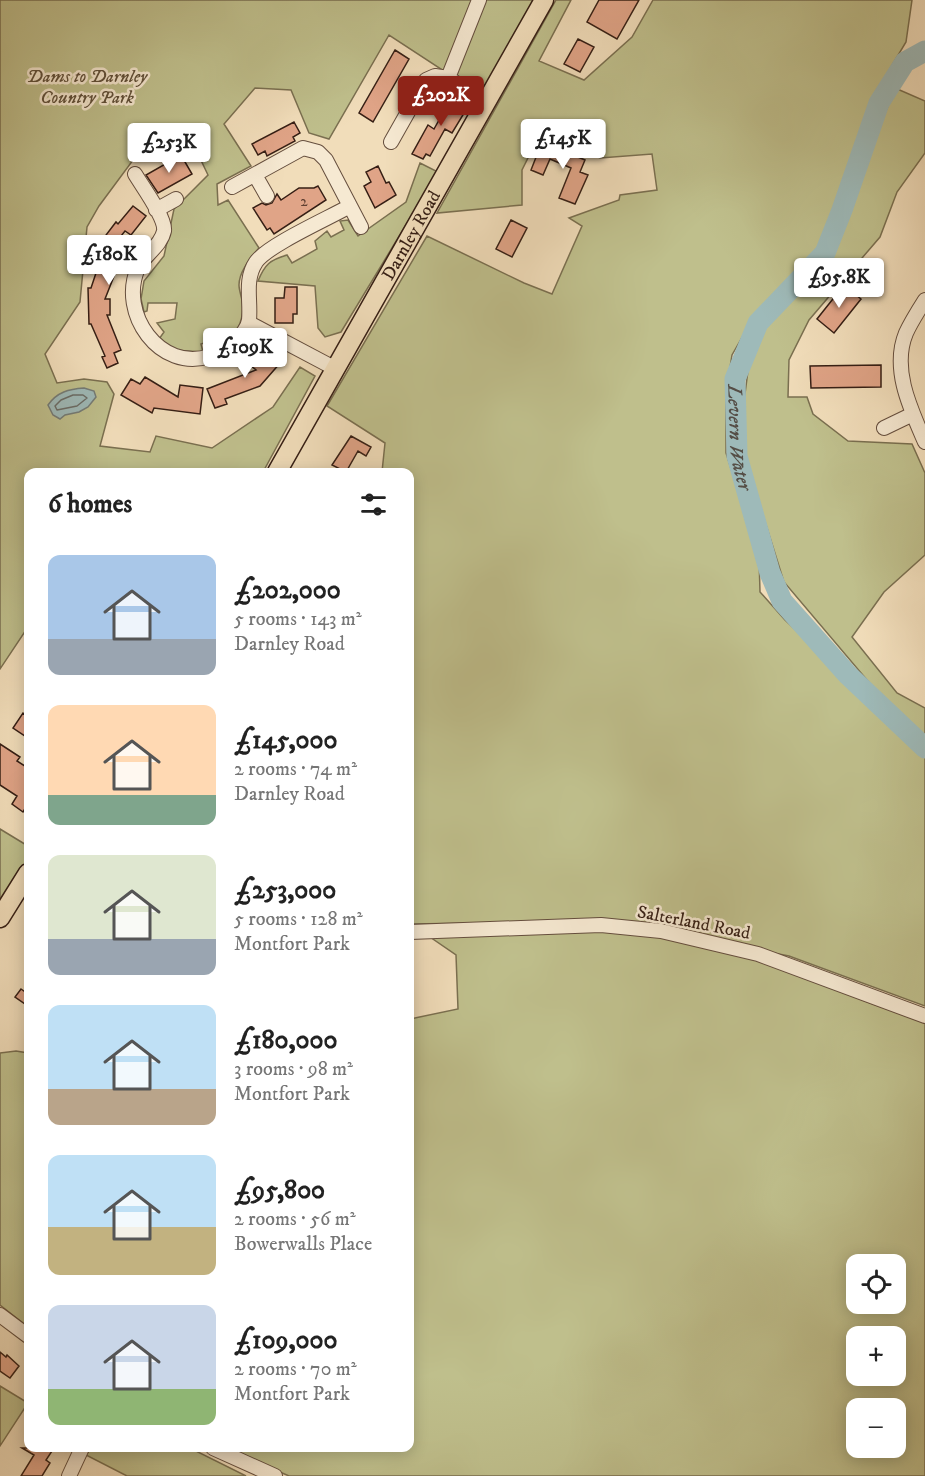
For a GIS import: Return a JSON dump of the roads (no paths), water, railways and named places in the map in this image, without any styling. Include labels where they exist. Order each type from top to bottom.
[{"type":"main road","name":"Darnley Road","points":[[279,468],[544,0]]},
{"type":"main road","points":[[0,918],[24,885]]},
{"type":"street","points":[[448,78],[480,0]]},
{"type":"street","points":[[391,142],[426,80],[435,76],[448,78],[466,90]]},
{"type":"street","points":[[232,187],[303,148],[318,152],[326,160],[361,227]]},
{"type":"street","points":[[135,174],[164,225],[160,240],[138,267],[133,295],[137,314],[153,343],[178,358],[208,357],[234,342],[249,323],[248,282],[256,263],[267,251],[350,206]]},
{"type":"street","points":[[255,174],[267,196]]},
{"type":"street","points":[[156,210],[176,199]]},
{"type":"street","points":[[925,300],[905,335],[902,357],[902,381],[925,442]]},
{"type":"street","points":[[249,323],[336,369]]},
{"type":"street","points":[[884,428],[913,414]]},
{"type":"street","name":"Salterland Road","points":[[414,932],[601,925],[661,931],[758,954],[925,1016]]},
{"type":"street","points":[[0,1315],[24,1333]]},
{"type":"street","points":[[69,1476],[80,1452]]},
{"type":"street","points":[[222,1452],[275,1476]]},
{"type":"water","points":[[84,388],[94,391],[96,397],[88,407],[60,419],[53,415],[48,405],[55,397],[68,390]]},
{"type":"waterway","name":"Levern Water","points":[[925,51],[905,62],[879,103],[825,253],[758,323],[735,379],[737,456],[770,573],[782,601],[848,675],[925,748]]},
{"type":"park label","name":"Dams to Darnley Country Park","points":[[87,86]]}]
